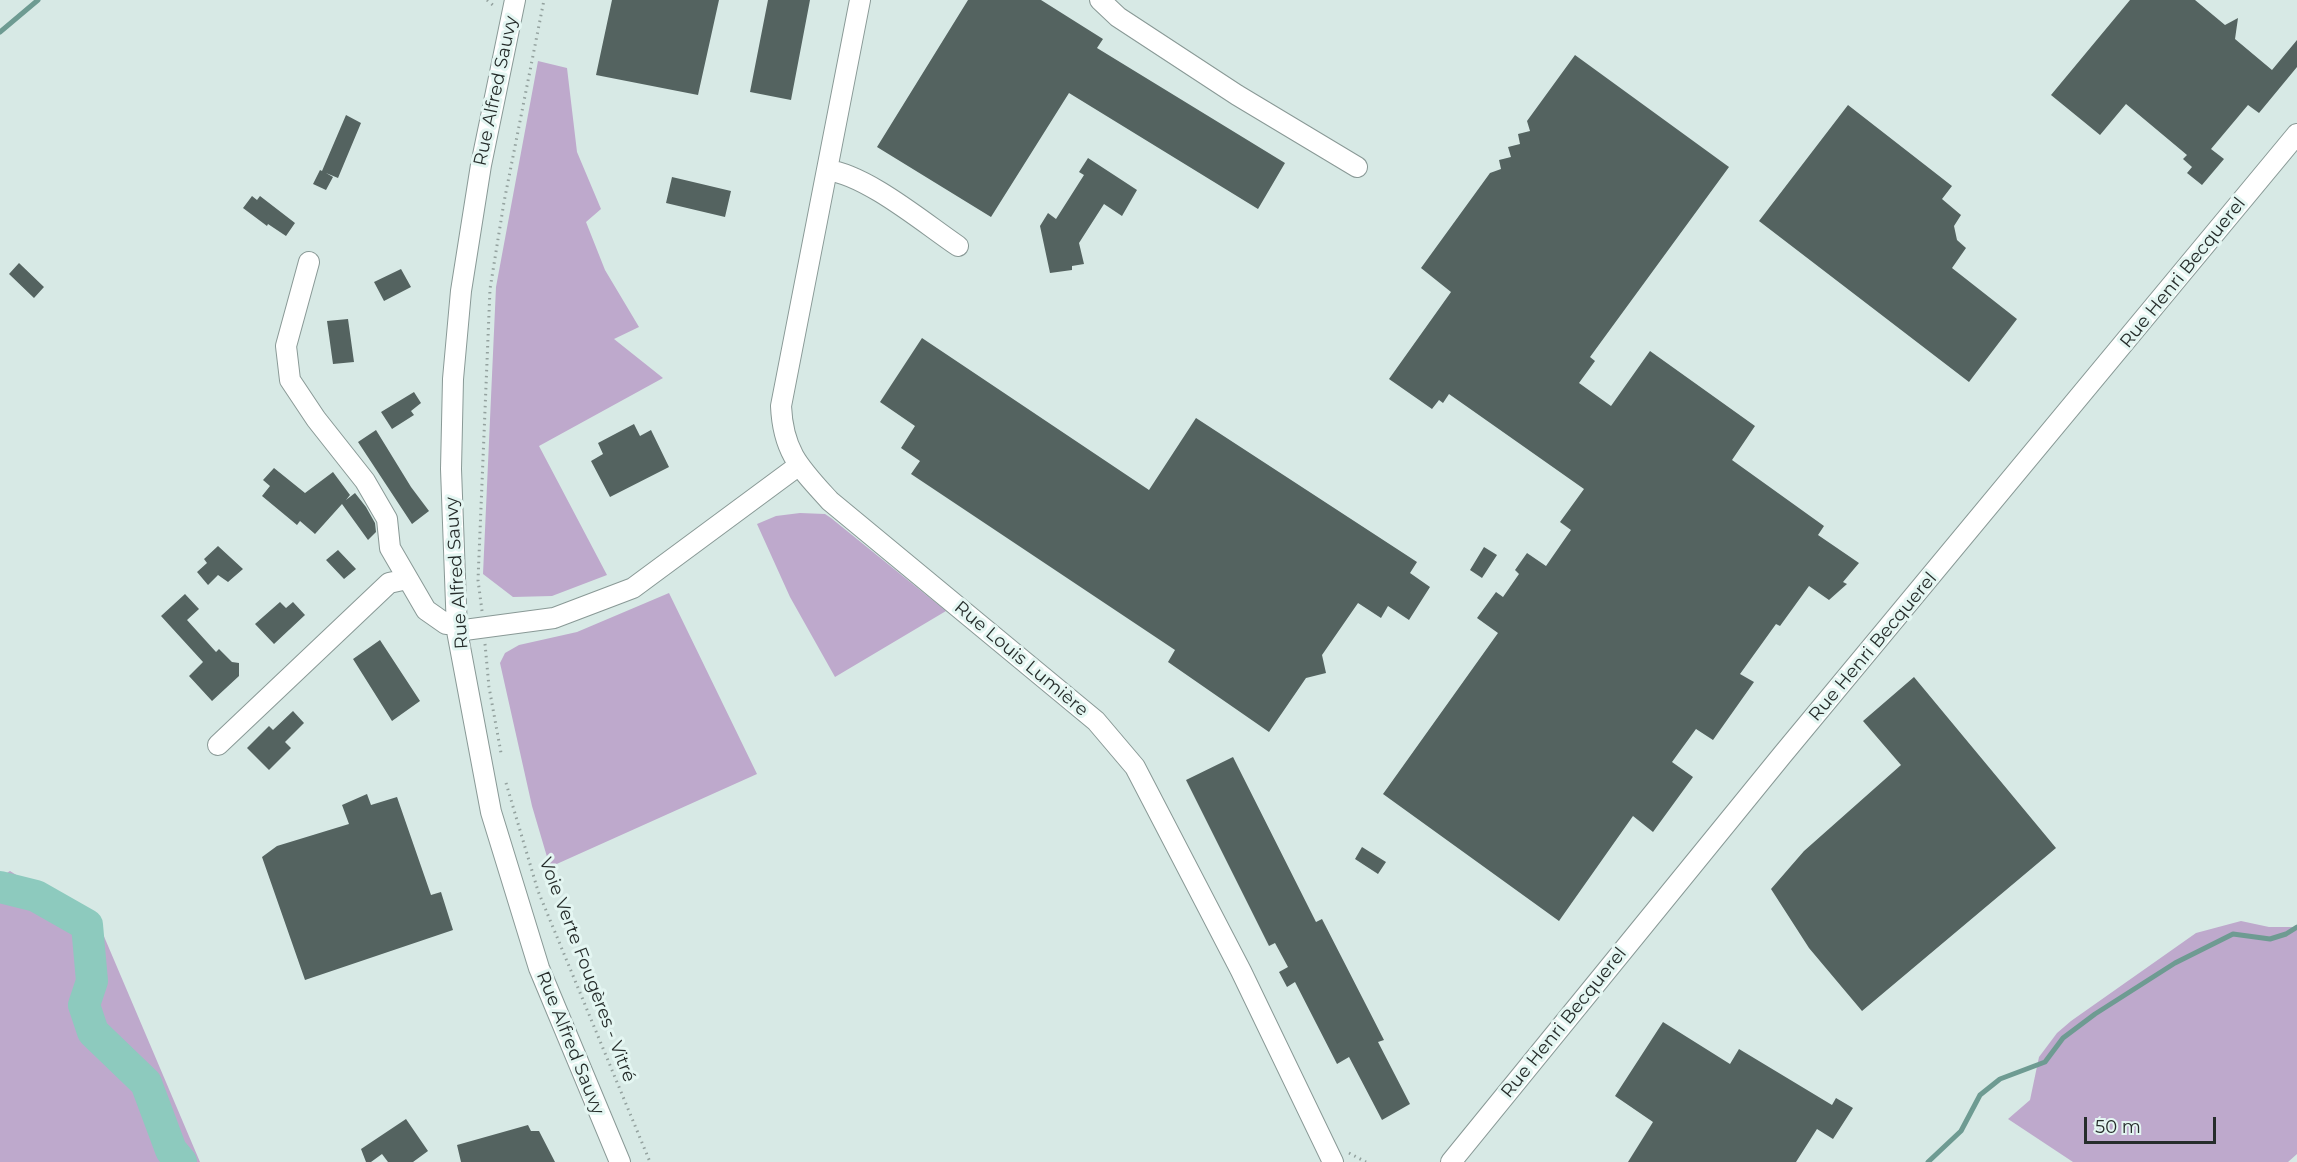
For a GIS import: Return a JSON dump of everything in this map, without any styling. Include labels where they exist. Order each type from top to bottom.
[{"type":"street","name":"Rue Alfred Sauvy","points":[[515,0],[473,208],[460,302],[453,379],[451,469],[457,628],[491,812],[539,968],[620,1162]]},
{"type":"street","name":"Rue Louis Lumière","points":[[860,0],[781,406],[782,433],[798,466],[830,501],[1096,722],[1135,767],[1337,1157]]},
{"type":"street","points":[[1100,0],[1118,17],[1237,95],[1358,167]]},
{"type":"street","name":"Rue Henri Becquerel","points":[[1451,1162],[1790,746],[2297,134]]},
{"type":"street","points":[[827,170],[839,171],[860,180],[958,246]]},
{"type":"street","points":[[309,262],[286,346],[290,380],[316,419],[365,481],[387,519],[390,548],[426,610],[446,624],[457,628],[484,628],[554,618],[633,588],[798,466]]},
{"type":"street","points":[[218,745],[389,583],[407,579]]},
{"type":"path","points":[[501,757],[489,687],[478,580],[490,289],[504,202],[544,0]]},
{"type":"path","name":"Voie Verte Fougères - Vitré","points":[[505,781],[538,891],[650,1162]]},
{"type":"path","points":[[1337,1157],[1366,1162]]},
{"type":"shaded area","points":[[538,61],[567,68],[577,152],[601,209],[586,222],[605,270],[639,327],[614,339],[663,378],[539,446],[607,575],[552,596],[513,597],[483,574],[496,287]]},
{"type":"shaded area","points":[[800,513],[825,514],[831,518],[946,611],[835,677],[790,597],[757,524],[776,516]]},
{"type":"shaded area","points":[[669,593],[757,774],[550,867],[532,806],[500,663],[505,653],[519,645],[577,632]]},
{"type":"shaded area","points":[[10,871],[100,927],[200,1162],[0,1162],[0,877]]},
{"type":"shaded area","points":[[2241,921],[2269,927],[2297,927],[2297,1154],[2288,1162],[2073,1162],[2008,1119],[2030,1100],[2039,1057],[2057,1033],[2071,1021],[2196,933]]},
{"type":"building","points":[[612,0],[719,0],[698,95],[596,75]]},
{"type":"building","points":[[768,0],[810,0],[791,100],[750,92]]},
{"type":"building","points":[[968,0],[1041,0],[1103,39],[1097,48],[1285,163],[1258,209],[1069,93],[991,217],[877,147]]},
{"type":"building","points":[[2130,0],[2195,0],[2225,25],[2238,18],[2235,39],[2272,70],[2297,40],[2297,67],[2259,113],[2248,105],[2211,149],[2224,159],[2202,185],[2187,173],[2192,167],[2183,159],[2187,155],[2126,104],[2100,135],[2051,95]]},
{"type":"building","points":[[1575,55],[1729,167],[1590,357],[1595,361],[1579,383],[1611,406],[1650,351],[1755,426],[1732,460],[1824,526],[1818,535],[1859,563],[1843,582],[1847,584],[1829,600],[1809,586],[1780,626],[1776,624],[1740,674],[1754,682],[1713,740],[1696,729],[1672,762],[1693,777],[1653,832],[1633,816],[1559,921],[1383,794],[1498,633],[1477,618],[1496,592],[1503,597],[1519,574],[1515,570],[1527,553],[1546,566],[1571,530],[1560,522],[1584,489],[1449,394],[1443,403],[1439,400],[1432,409],[1389,379],[1451,292],[1421,268],[1490,173],[1501,169],[1499,160],[1511,157],[1508,147],[1520,144],[1518,134],[1530,131],[1527,121]]},
{"type":"building","points":[[1848,105],[1952,186],[1942,199],[1961,215],[1954,226],[1957,240],[1966,248],[1952,268],[2017,319],[1969,382],[1759,221]]},
{"type":"building","points":[[346,115],[361,123],[338,178],[326,173],[333,177],[326,190],[313,184],[320,170],[322,171]]},
{"type":"building","points":[[1088,158],[1137,190],[1122,216],[1104,204],[1079,243],[1084,264],[1072,266],[1072,270],[1050,273],[1040,226],[1048,213],[1056,219],[1084,175],[1079,172]]},
{"type":"building","points":[[672,177],[731,191],[725,217],[666,203]]},
{"type":"building","points":[[252,196],[257,200],[260,196],[295,223],[286,236],[268,224],[267,226],[243,208]]},
{"type":"building","points":[[19,263],[44,287],[34,298],[9,274]]},
{"type":"building","points":[[401,269],[411,287],[384,301],[374,282]]},
{"type":"building","points":[[348,319],[354,362],[333,364],[327,321]]},
{"type":"building","points":[[922,338],[1149,490],[1196,418],[1417,562],[1410,573],[1430,587],[1409,620],[1388,606],[1381,618],[1358,603],[1322,655],[1326,673],[1306,678],[1269,732],[1168,662],[1175,650],[911,474],[920,461],[901,448],[915,426],[880,402]]},
{"type":"building","points":[[414,392],[421,403],[411,411],[414,415],[392,429],[381,412]]},
{"type":"building","points":[[634,424],[640,436],[651,430],[669,467],[610,497],[591,461],[603,454],[598,443]]},
{"type":"building","points":[[376,430],[411,487],[429,511],[412,524],[358,442]]},
{"type":"building","points":[[274,468],[305,493],[333,472],[350,495],[346,500],[355,493],[366,507],[375,523],[376,532],[368,540],[342,504],[315,534],[300,521],[297,525],[262,496],[270,486],[263,480]]},
{"type":"building","points":[[218,546],[243,569],[228,582],[218,575],[208,585],[197,572],[207,563],[204,559]]},
{"type":"building","points":[[1484,547],[1497,555],[1482,578],[1470,570]]},
{"type":"building","points":[[338,550],[356,569],[344,579],[326,560]]},
{"type":"building","points":[[185,594],[199,609],[187,620],[216,652],[219,649],[232,662],[239,663],[239,676],[212,701],[189,676],[203,662],[161,616]]},
{"type":"building","points":[[280,602],[286,608],[293,602],[305,615],[274,644],[255,624]]},
{"type":"building","points":[[380,640],[420,701],[392,721],[353,659]]},
{"type":"building","points":[[1914,677],[2056,848],[1862,1011],[1809,948],[1771,889],[1804,851],[1901,765],[1863,721]]},
{"type":"building","points":[[293,711],[304,723],[285,742],[291,748],[269,770],[247,748],[269,726],[273,730]]},
{"type":"building","points":[[1233,757],[1316,922],[1322,919],[1384,1040],[1378,1042],[1410,1104],[1382,1120],[1349,1057],[1337,1064],[1295,982],[1287,987],[1279,972],[1288,967],[1275,943],[1269,946],[1186,780]]},
{"type":"building","points":[[367,794],[371,805],[397,797],[431,895],[441,892],[453,930],[305,980],[262,857],[277,846],[349,824],[342,805]]},
{"type":"building","points":[[1362,847],[1386,862],[1378,874],[1355,859]]},
{"type":"building","points":[[1663,1022],[1730,1064],[1739,1049],[1832,1105],[1836,1098],[1853,1108],[1833,1139],[1817,1129],[1796,1162],[1628,1162],[1653,1122],[1615,1096]]},
{"type":"building","points":[[406,1119],[428,1151],[413,1162],[388,1162],[382,1154],[371,1162],[366,1162],[361,1149]]},
{"type":"building","points":[[528,1125],[531,1131],[539,1131],[555,1162],[461,1162],[457,1145]]},
{"type":"waterway","points":[[0,32],[38,0]]},
{"type":"waterway","points":[[0,887],[36,896],[87,925],[92,981],[84,1005],[93,1032],[146,1083],[171,1150],[181,1162]]},
{"type":"waterway","points":[[1928,1162],[1961,1131],[1980,1095],[2000,1079],[2045,1062],[2063,1038],[2095,1014],[2175,963],[2233,934],[2270,939],[2286,934],[2297,927]]}]
